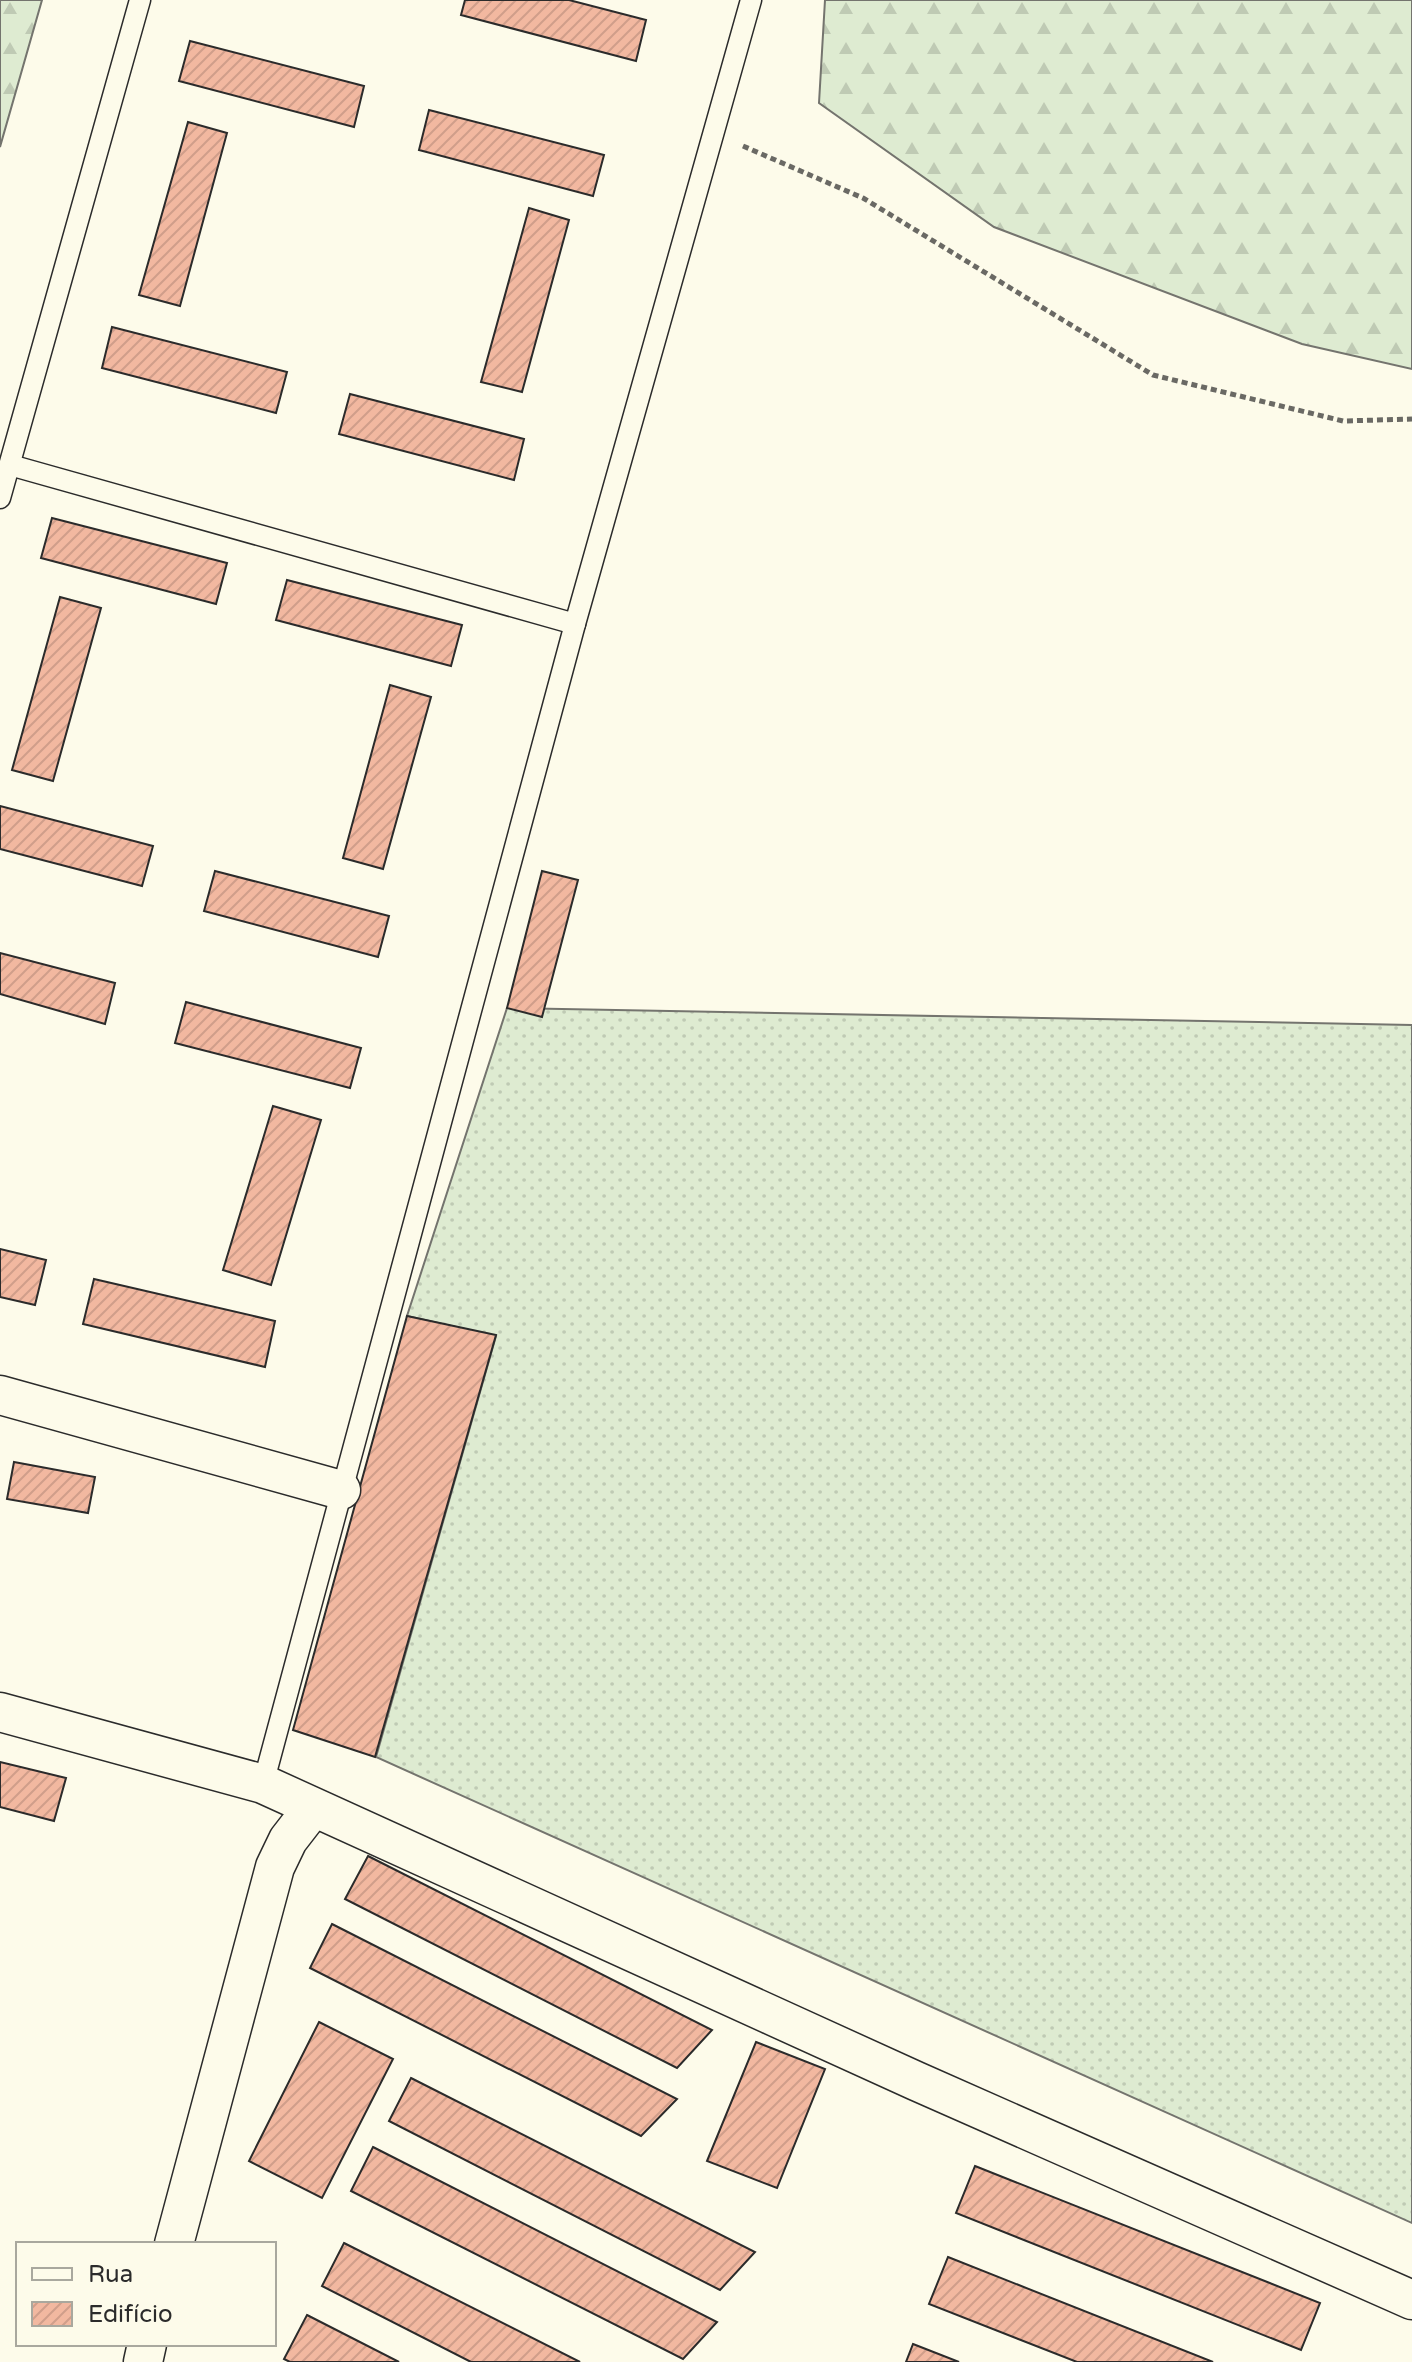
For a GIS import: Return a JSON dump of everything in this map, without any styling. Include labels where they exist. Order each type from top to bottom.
[{"type":"street","points":[[0,1395],[341,1490]]},
{"type":"street","points":[[0,1712],[263,1784],[312,1809],[1412,2300]]},
{"type":"street","points":[[175,2242],[275,1867],[288,1840],[312,1809]]},
{"type":"lane","points":[[0,498],[140,0]]},
{"type":"lane","points":[[263,1784],[575,624],[751,0]]},
{"type":"lane","points":[[10,465],[575,624]]},
{"type":"path","points":[[713,133],[863,198],[1153,375],[1343,421],[1412,419]]},
{"type":"green space","points":[[0,0],[42,0],[0,147]]},
{"type":"green space","points":[[825,0],[1412,0],[1412,369],[1302,344],[994,227],[819,103]]},
{"type":"green space","points":[[507,1008],[1412,1025],[1412,2223],[376,1757],[496,1336],[407,1316]]},
{"type":"building","points":[[465,0],[569,0],[646,20],[636,61],[461,15]]},
{"type":"building","points":[[190,41],[364,86],[354,127],[179,81]]},
{"type":"building","points":[[429,110],[604,155],[593,196],[419,150]]},
{"type":"building","points":[[188,122],[227,133],[180,306],[139,295]]},
{"type":"building","points":[[529,208],[569,220],[522,392],[481,382]]},
{"type":"building","points":[[112,327],[287,372],[276,413],[102,368]]},
{"type":"building","points":[[350,394],[524,439],[514,480],[339,434]]},
{"type":"building","points":[[52,518],[227,563],[216,604],[41,558]]},
{"type":"building","points":[[287,580],[462,625],[451,666],[276,620]]},
{"type":"building","points":[[60,597],[101,608],[53,781],[12,770]]},
{"type":"building","points":[[390,685],[431,697],[383,869],[343,858]]},
{"type":"building","points":[[0,806],[153,846],[142,886],[0,849]]},
{"type":"building","points":[[215,871],[389,916],[378,957],[204,911]]},
{"type":"building","points":[[542,871],[578,880],[542,1017],[507,1008]]},
{"type":"building","points":[[0,953],[115,983],[105,1024],[0,994]]},
{"type":"building","points":[[186,1002],[361,1048],[350,1088],[175,1043]]},
{"type":"building","points":[[273,1106],[321,1120],[271,1285],[223,1270]]},
{"type":"building","points":[[0,1249],[46,1260],[35,1305],[0,1297]]},
{"type":"building","points":[[94,1279],[275,1321],[265,1367],[83,1324]]},
{"type":"building","points":[[407,1316],[496,1335],[375,1757],[293,1730]]},
{"type":"building","points":[[14,1462],[95,1477],[88,1513],[7,1499]]},
{"type":"building","points":[[0,1762],[66,1778],[54,1821],[0,1807]]},
{"type":"building","points":[[368,1856],[712,2030],[677,2068],[345,1899]]},
{"type":"building","points":[[332,1924],[677,2099],[641,2136],[310,1968]]},
{"type":"building","points":[[319,2022],[393,2059],[322,2198],[249,2161]]},
{"type":"building","points":[[756,2042],[825,2069],[777,2188],[707,2161]]},
{"type":"building","points":[[411,2078],[755,2252],[720,2290],[389,2121]]},
{"type":"building","points":[[373,2147],[717,2322],[683,2359],[351,2191]]},
{"type":"building","points":[[975,2166],[1320,2303],[1301,2350],[956,2213]]},
{"type":"building","points":[[344,2243],[580,2362],[471,2362],[322,2286]]},
{"type":"building","points":[[948,2257],[1213,2362],[1077,2362],[929,2304]]},
{"type":"building","points":[[307,2315],[399,2362],[290,2362],[284,2359]]},
{"type":"building","points":[[913,2344],[959,2362],[906,2362]]}]
